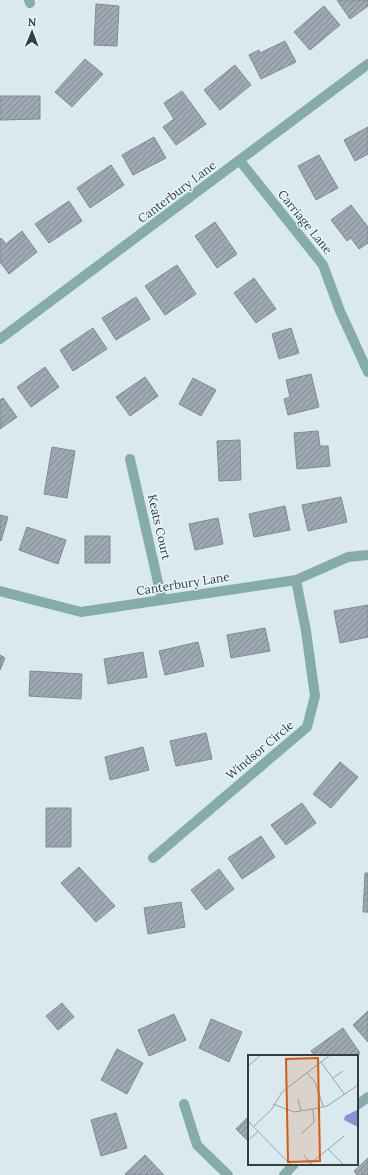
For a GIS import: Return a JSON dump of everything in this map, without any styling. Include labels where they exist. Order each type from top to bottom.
[{"type":"street","name":"Canterbury Lane","points":[[0,339],[368,64]]},
{"type":"street","name":"Carriage Lane","points":[[240,161],[323,265],[340,311],[368,372]]},
{"type":"street","name":"Keats Court","points":[[130,459],[162,600]]},
{"type":"street","name":"Canterbury Lane","points":[[0,591],[81,612],[296,580],[348,558],[368,555]]},
{"type":"street","name":"Windsor Circle","points":[[153,858],[307,727],[315,696],[306,631],[296,580]]},
{"type":"street","points":[[358,1104],[368,1097]]},
{"type":"street","points":[[184,1104],[197,1145],[228,1175]]},
{"type":"street","points":[[284,1175],[293,1165]]},
{"type":"building","points":[[337,0],[368,0],[368,6],[350,19]]},
{"type":"building","points":[[96,4],[119,6],[117,46],[94,45]]},
{"type":"building","points":[[324,6],[340,25],[310,50],[294,32]]},
{"type":"building","points":[[285,41],[296,62],[261,79],[249,55],[259,50],[260,53]]},
{"type":"building","points":[[85,59],[103,74],[72,107],[55,92]]},
{"type":"building","points":[[235,65],[251,85],[220,110],[204,90]]},
{"type":"building","points":[[182,91],[206,124],[176,145],[163,127],[174,119],[164,103]]},
{"type":"building","points":[[0,96],[40,96],[40,119],[0,120]]},
{"type":"building","points":[[368,127],[368,154],[355,161],[344,140]]},
{"type":"building","points":[[154,137],[166,158],[133,175],[122,155]]},
{"type":"building","points":[[319,155],[338,188],[316,200],[298,166]]},
{"type":"building","points":[[111,165],[124,185],[90,208],[77,188]]},
{"type":"building","points":[[69,201],[82,221],[49,243],[35,224]]},
{"type":"building","points":[[351,205],[368,227],[368,243],[359,249],[351,238],[347,241],[331,220]]},
{"type":"building","points":[[215,222],[237,254],[217,268],[195,236]]},
{"type":"building","points":[[22,231],[37,252],[9,274],[0,262],[0,239],[1,238],[6,244]]},
{"type":"building","points":[[177,265],[196,294],[165,315],[145,286]]},
{"type":"building","points":[[254,278],[276,309],[256,323],[234,293]]},
{"type":"building","points":[[136,297],[150,319],[116,340],[102,318]]},
{"type":"building","points":[[93,328],[107,349],[73,371],[60,350]]},
{"type":"building","points":[[291,328],[299,353],[279,359],[272,334]]},
{"type":"building","points":[[45,367],[59,387],[31,407],[17,387]]},
{"type":"building","points":[[311,374],[319,407],[288,415],[284,399],[290,397],[286,380]]},
{"type":"building","points":[[145,377],[158,396],[130,416],[116,397]]},
{"type":"building","points":[[193,378],[216,390],[201,416],[179,404]]},
{"type":"building","points":[[3,398],[17,417],[0,429],[0,400]]},
{"type":"building","points":[[318,431],[320,446],[328,446],[330,466],[297,469],[294,433]]},
{"type":"building","points":[[240,440],[241,480],[219,481],[217,441]]},
{"type":"building","points":[[52,447],[75,451],[67,498],[44,494]]},
{"type":"building","points":[[341,497],[347,522],[308,531],[302,505]]},
{"type":"building","points":[[285,506],[290,530],[254,537],[249,514]]},
{"type":"building","points":[[0,515],[8,517],[1,541],[0,540]]},
{"type":"building","points":[[218,518],[223,544],[195,550],[189,524]]},
{"type":"building","points":[[27,527],[66,540],[58,564],[19,550]]},
{"type":"building","points":[[85,536],[110,536],[110,563],[85,563]]},
{"type":"building","points":[[368,605],[368,637],[340,643],[334,611]]},
{"type":"building","points":[[265,628],[270,651],[231,658],[227,635]]},
{"type":"building","points":[[198,642],[204,666],[165,675],[159,651]]},
{"type":"building","points":[[143,652],[147,677],[108,684],[104,659]]},
{"type":"building","points":[[0,655],[5,658],[0,670]]},
{"type":"building","points":[[30,671],[82,674],[81,699],[29,696]]},
{"type":"building","points":[[206,733],[212,759],[176,766],[170,741]]},
{"type":"building","points":[[143,747],[149,770],[110,780],[105,757]]},
{"type":"building","points":[[340,762],[358,777],[331,808],[313,794]]},
{"type":"building","points":[[302,803],[316,823],[286,845],[271,825]]},
{"type":"building","points":[[46,808],[71,808],[71,847],[46,847]]},
{"type":"building","points":[[261,836],[275,857],[242,879],[228,858]]},
{"type":"building","points":[[79,867],[115,906],[96,922],[61,883]]},
{"type":"building","points":[[219,869],[234,889],[206,910],[191,890]]},
{"type":"building","points":[[365,873],[368,873],[368,912],[363,912]]},
{"type":"building","points":[[181,902],[185,927],[148,934],[144,908]]},
{"type":"building","points":[[62,1003],[74,1017],[58,1030],[46,1016]]},
{"type":"building","points":[[368,1011],[368,1042],[353,1025]]},
{"type":"building","points":[[174,1014],[186,1040],[149,1056],[138,1030]]},
{"type":"building","points":[[211,1019],[242,1032],[229,1062],[199,1048]]},
{"type":"building","points":[[343,1028],[360,1053],[357,1055],[314,1055],[311,1051]]},
{"type":"building","points":[[117,1049],[143,1063],[127,1094],[101,1080]]},
{"type":"building","points":[[116,1113],[127,1148],[101,1156],[91,1120]]},
{"type":"building","points":[[248,1117],[248,1141],[236,1129]]},
{"type":"building","points":[[145,1155],[164,1175],[125,1174]]},
{"type":"building","points":[[368,1158],[368,1175],[357,1175],[354,1171]]}]
